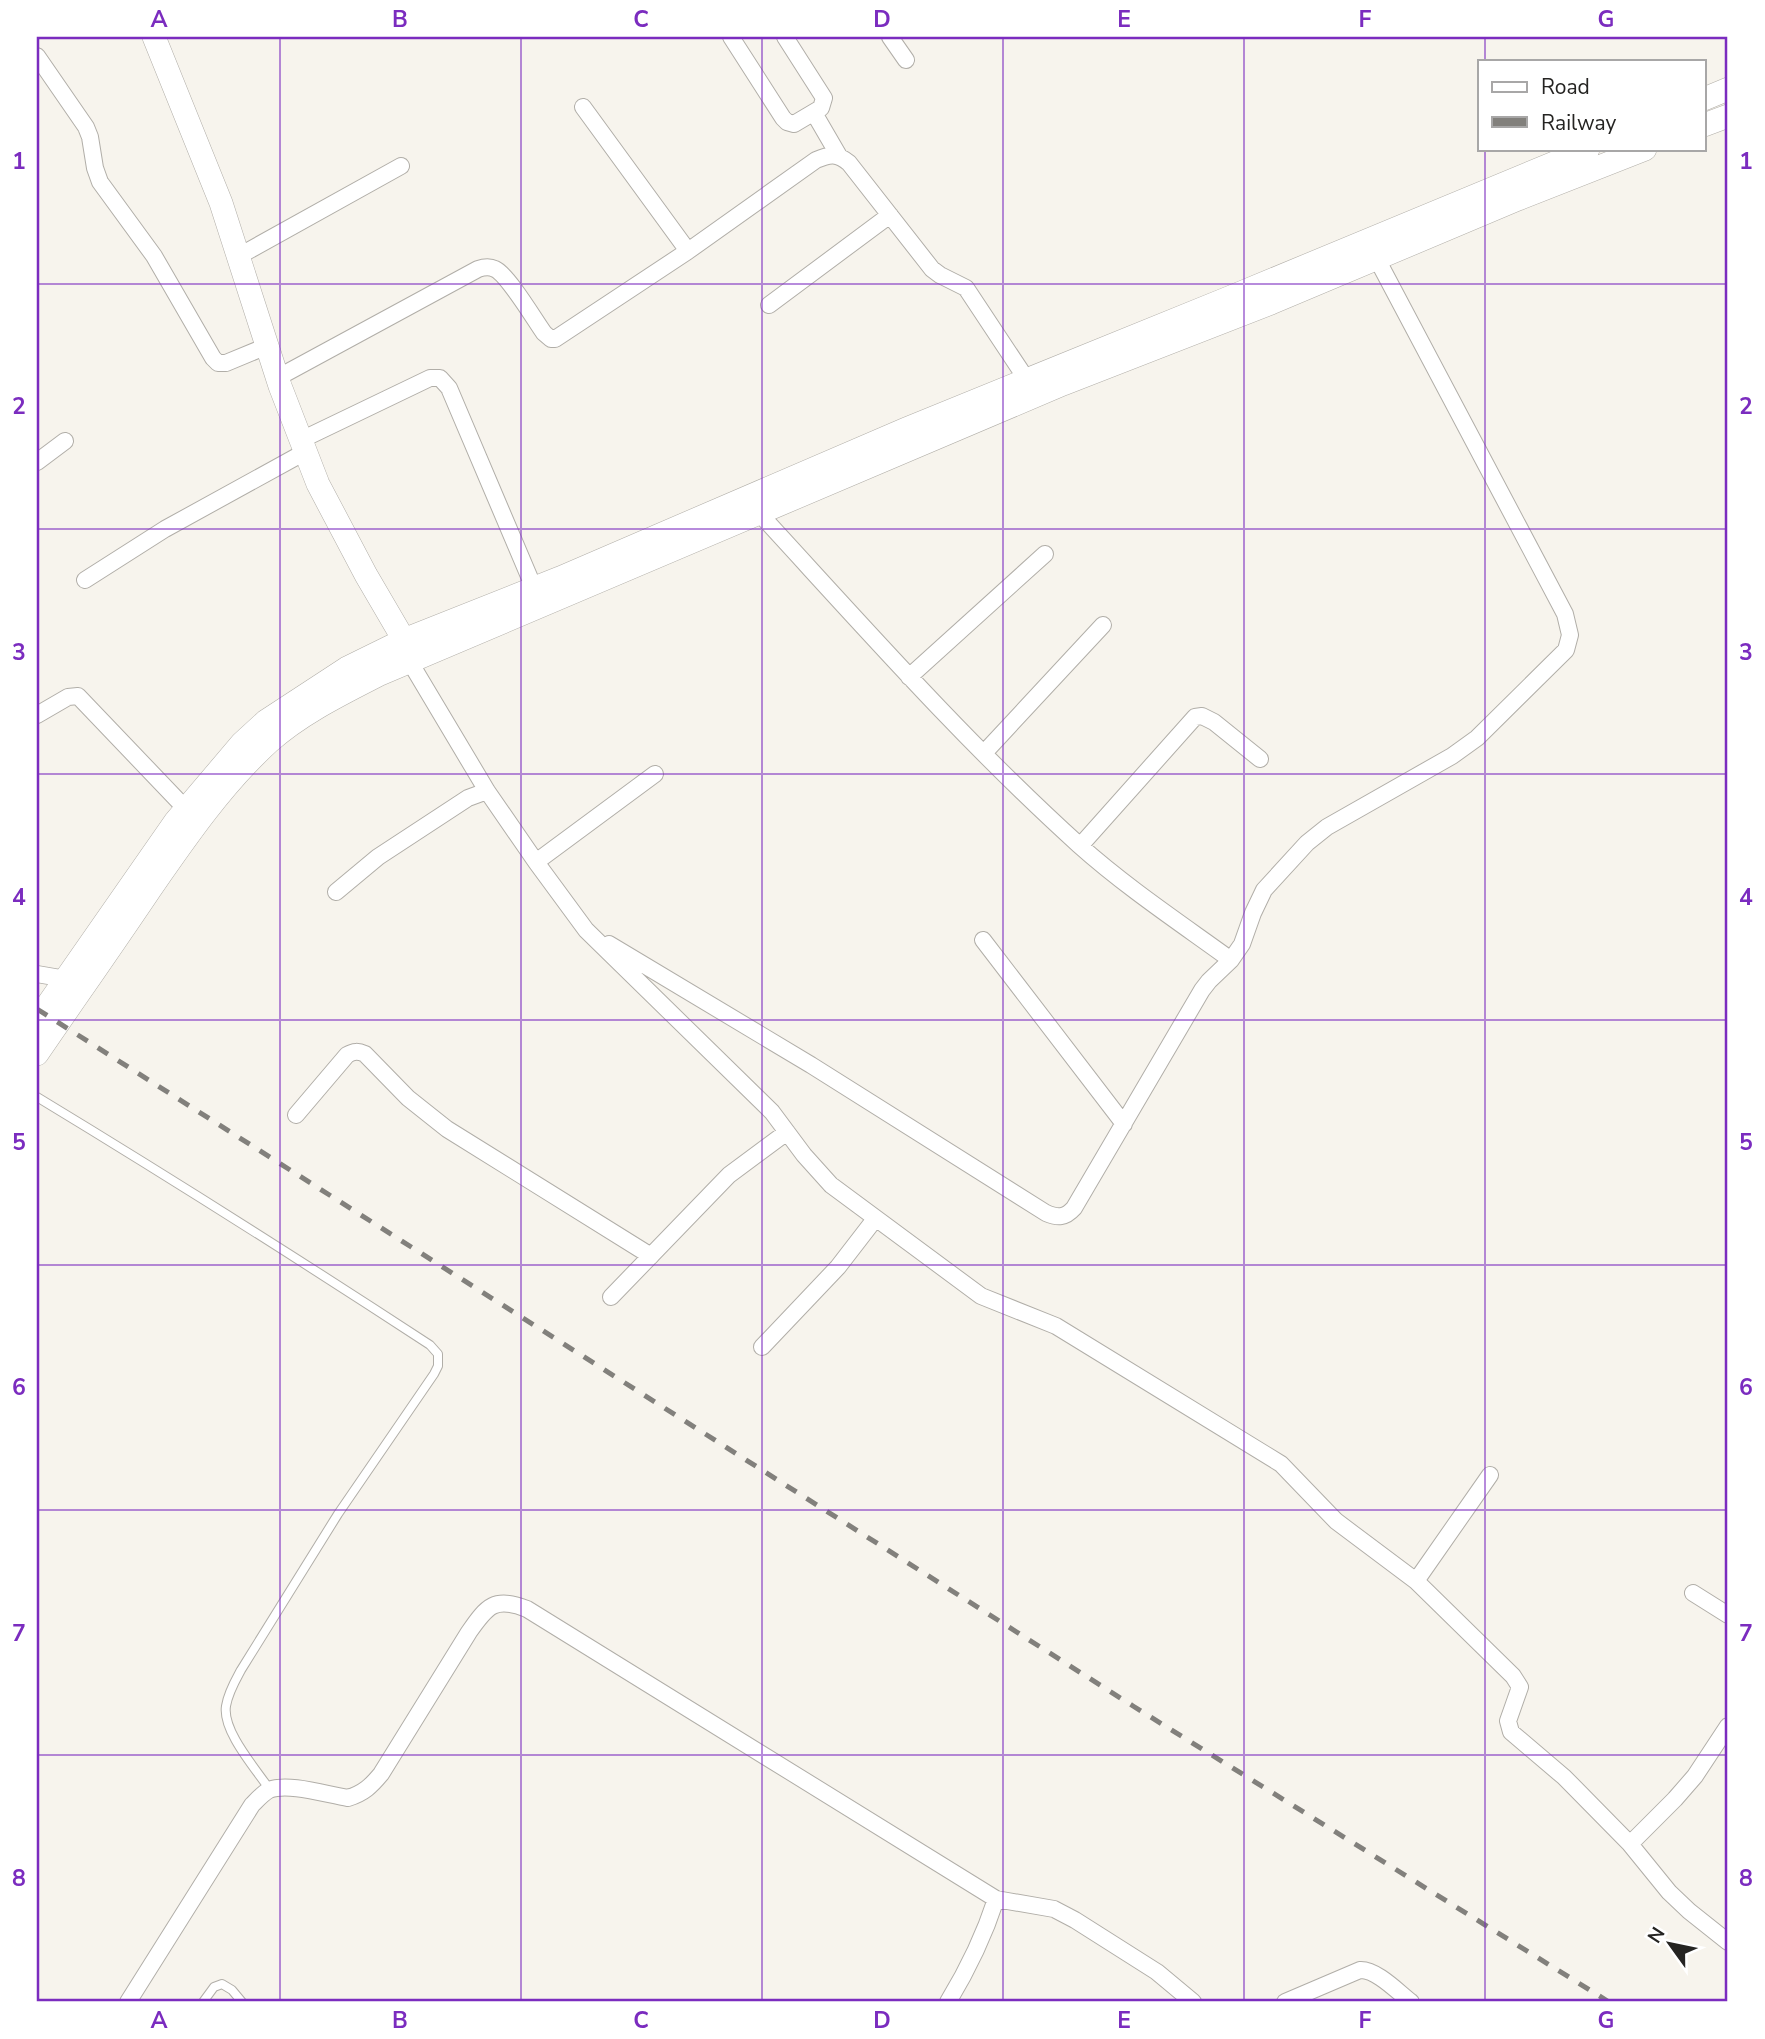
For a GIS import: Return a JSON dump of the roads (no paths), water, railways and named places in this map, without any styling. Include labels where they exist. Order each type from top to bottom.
[{"type":"main road","points":[[155,37],[221,203],[277,378],[318,484],[407,651]]},
{"type":"main road","points":[[1706,98],[1728,89]]},
{"type":"main road","points":[[1706,124],[1728,116]]},
{"type":"main road","points":[[37,1054],[196,824],[227,786],[270,741],[303,717],[378,674],[407,651],[534,589],[906,429],[1586,150]]},
{"type":"main road","points":[[37,1020],[167,834],[242,743],[266,721],[348,668],[407,651],[759,513],[1063,384],[1642,150]]},
{"type":"street","points":[[731,37],[787,122],[794,124],[814,113],[823,105],[824,98],[785,37]]},
{"type":"street","points":[[890,37],[906,60]]},
{"type":"street","points":[[37,56],[86,127],[100,182],[153,256],[213,358],[222,364],[267,346]]},
{"type":"street","points":[[583,107],[688,251]]},
{"type":"street","points":[[814,113],[839,156],[849,163],[936,273],[966,288],[1027,380]]},
{"type":"street","points":[[277,378],[486,267],[495,269],[504,276],[544,333],[555,339],[688,251],[816,160],[826,155],[839,156]]},
{"type":"street","points":[[239,257],[401,166]]},
{"type":"street","points":[[769,305],[890,215]]},
{"type":"street","points":[[586,930],[811,1065],[1046,1213],[1054,1217],[1068,1215],[1202,990],[1231,960],[1242,944],[1264,890],[1307,843],[1327,827],[1452,756],[1477,738],[1566,650],[1570,635],[1565,614],[1377,259]]},
{"type":"street","points":[[85,580],[303,446],[430,378],[440,378],[449,388],[534,589]]},
{"type":"street","points":[[37,462],[65,441]]},
{"type":"street","points":[[759,513],[909,677],[1080,846],[1231,960]]},
{"type":"street","points":[[909,677],[1045,554]]},
{"type":"street","points":[[984,753],[1103,625]]},
{"type":"street","points":[[407,651],[487,791],[586,930],[772,1112],[816,1170],[831,1185],[981,1296],[1056,1326],[1269,1455],[1289,1471],[1336,1521],[1416,1581],[1518,1682],[1519,1694],[1508,1721],[1511,1732],[1564,1777],[1630,1844],[1669,1892],[1728,1942]]},
{"type":"street","points":[[37,715],[68,697],[76,695],[81,698],[186,809]]},
{"type":"street","points":[[1080,846],[1195,717],[1202,716],[1214,722],[1259,759]]},
{"type":"street","points":[[536,862],[655,774]]},
{"type":"street","points":[[336,892],[377,858],[468,798],[487,791]]},
{"type":"street","points":[[983,940],[1124,1124]]},
{"type":"street","points":[[37,974],[66,979]]},
{"type":"street","points":[[296,1115],[347,1055],[360,1052],[424,1112],[447,1129],[651,1256]]},
{"type":"street","points":[[611,1297],[729,1175],[788,1132]]},
{"type":"street","points":[[762,1347],[838,1267],[875,1219]]},
{"type":"street","points":[[1416,1581],[1490,1475]]},
{"type":"street","points":[[1693,1593],[1728,1615]]},
{"type":"street","points":[[128,2002],[252,1805],[270,1790],[281,1787],[348,1798],[369,1788],[381,1774],[481,1615],[491,1605],[502,1602],[527,1609],[996,1899],[1054,1909],[1076,1920],[1157,1972],[1193,2002]]},
{"type":"street","points":[[1630,1844],[1688,1784],[1728,1726]]},
{"type":"street","points":[[948,2002],[979,1947],[996,1899]]},
{"type":"street","points":[[1285,2002],[1366,1969],[1410,2002]]},
{"type":"lane","points":[[37,1097],[253,1230],[430,1345],[438,1354],[435,1374],[338,1514],[230,1692],[225,1708],[226,1721],[270,1790]]},
{"type":"lane","points":[[203,2002],[214,1987],[222,1984],[232,1990],[242,2002]]},
{"type":"railway","points":[[37,1009],[1133,1706],[1609,2002]]}]
